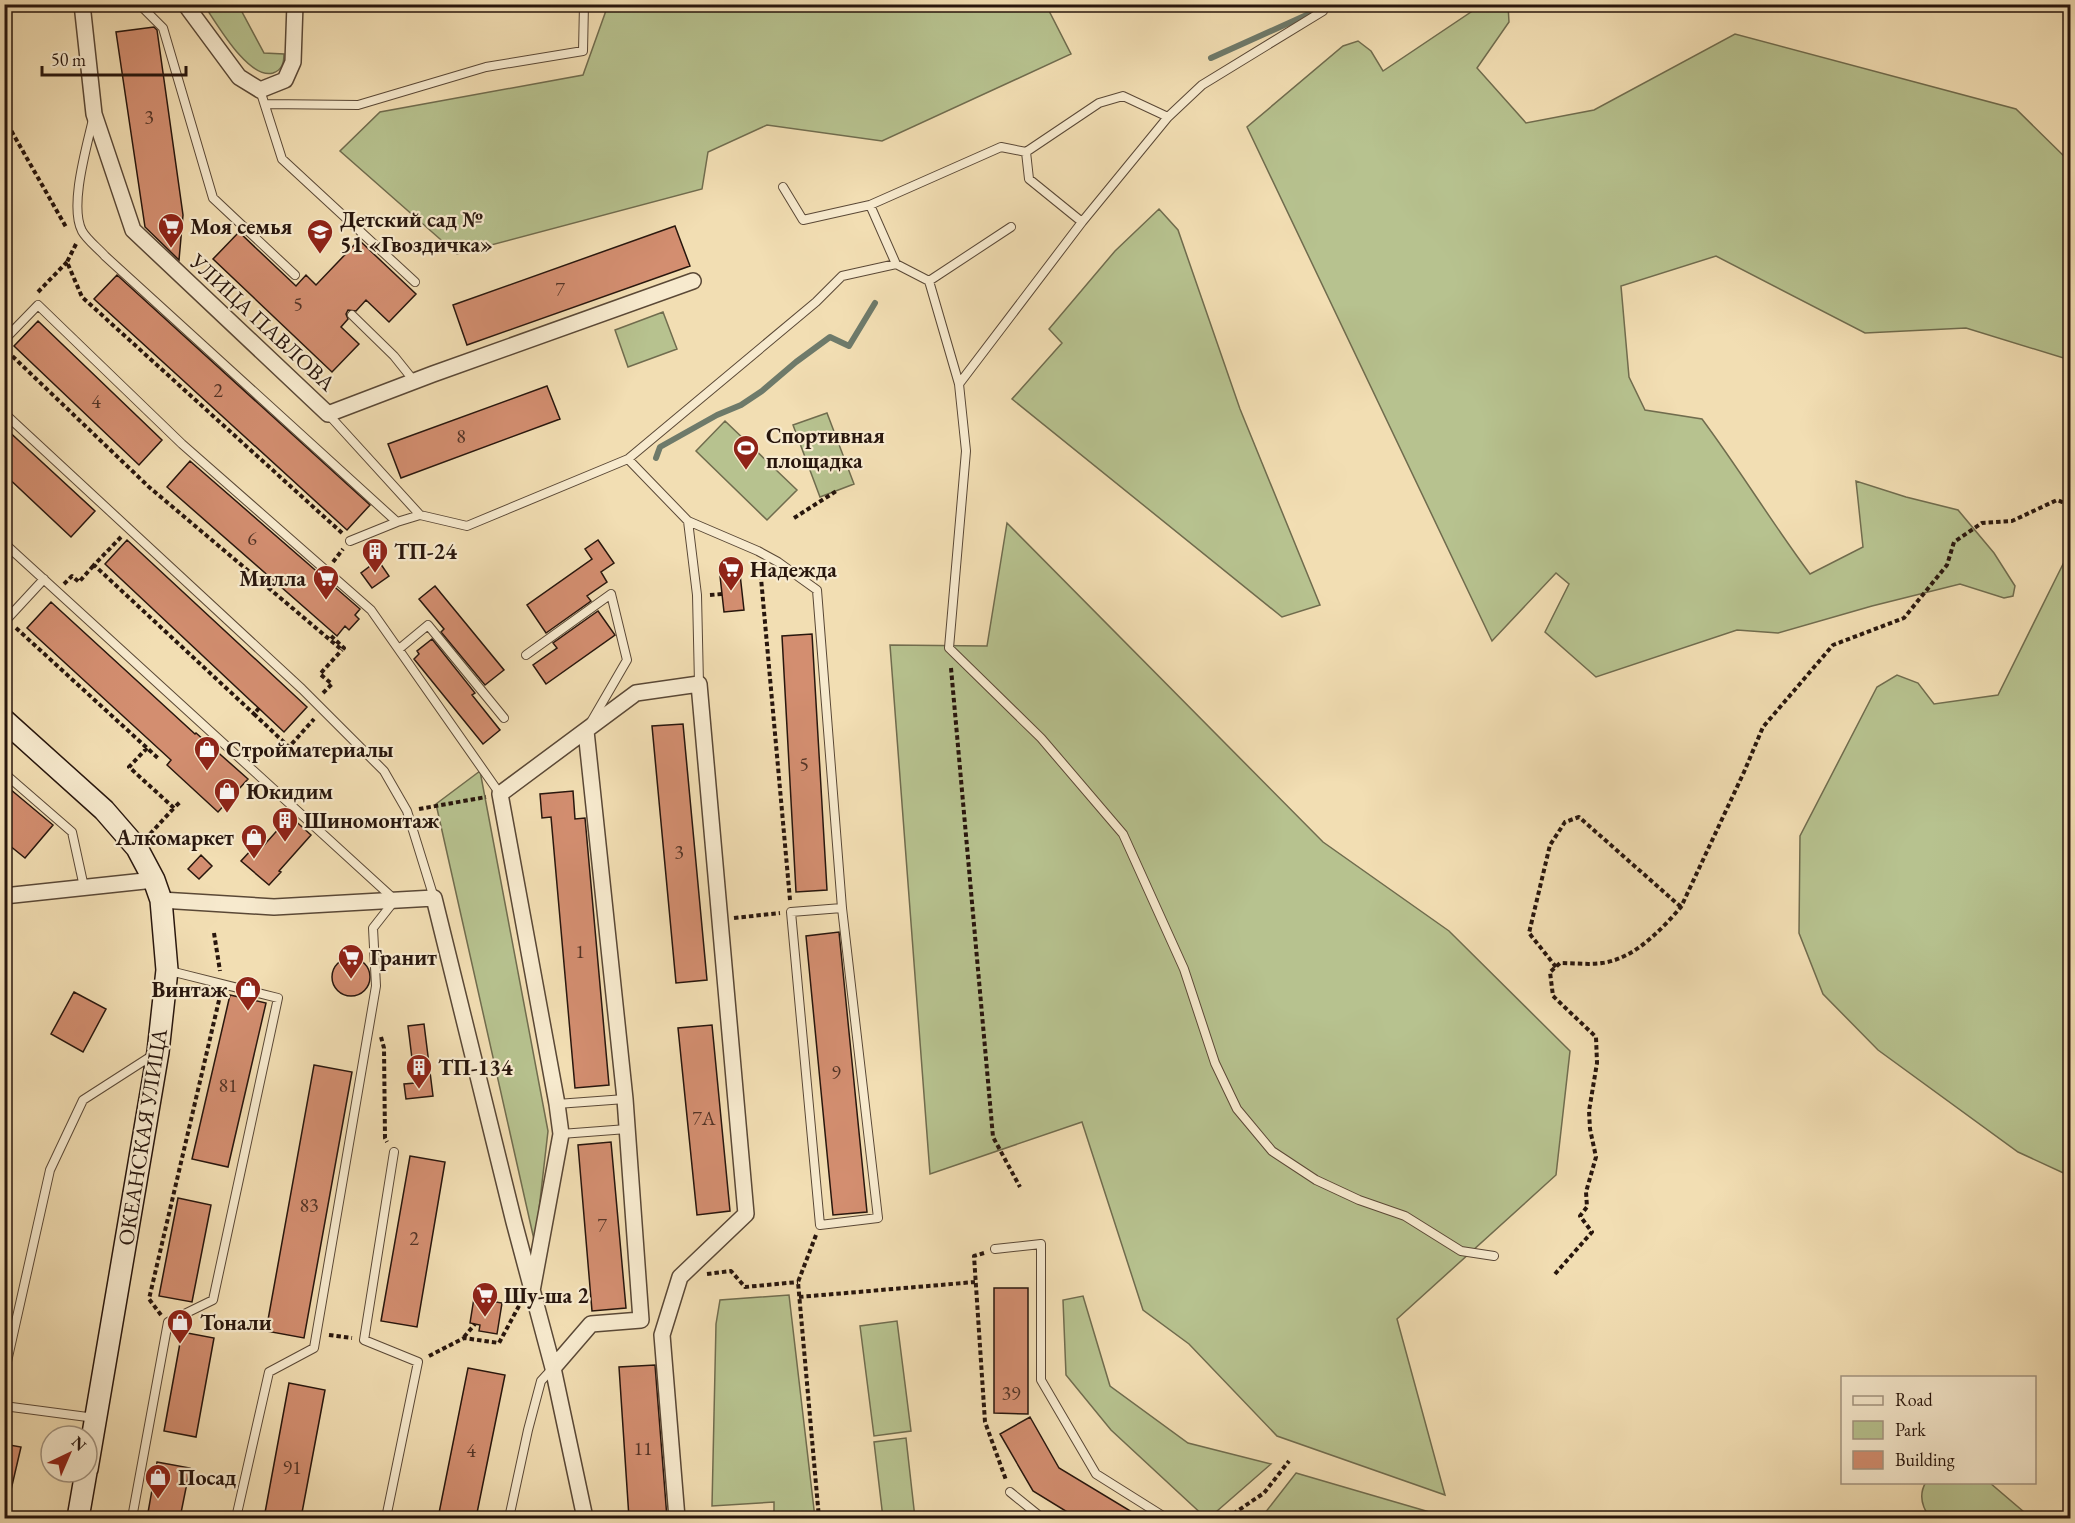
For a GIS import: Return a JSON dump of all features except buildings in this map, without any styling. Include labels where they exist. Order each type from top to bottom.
[{"type":"main road","name":"ОКЕАНСКАЯ УЛИЦА","points":[[4,720],[104,810],[137,848],[154,880],[161,900],[167,970],[158,1052],[95,1424]]},
{"type":"main road","name":"ОКЕАНСКАЯ УЛИЦА","points":[[78,1518],[84,1484]]},
{"type":"street","name":"УЛИЦА ПАВЛОВА","points":[[82,4],[94,114],[133,230],[328,414],[693,281]]},
{"type":"street","points":[[185,4],[239,77],[262,97],[285,80],[293,62],[296,4]]},
{"type":"street","points":[[532,1291],[561,1134],[500,794],[636,693],[699,684],[718,920],[746,1214],[680,1277],[662,1335],[677,1518]]},
{"type":"street","points":[[553,1368],[591,1324],[641,1320],[625,1099],[586,731]]},
{"type":"street","points":[[4,896],[154,880]]},
{"type":"street","points":[[161,900],[274,907],[434,898],[553,1368],[585,1518]]},
{"type":"lane","points":[[4,4],[4,33]]},
{"type":"lane","points":[[139,4],[163,28],[213,198],[295,275]]},
{"type":"lane","points":[[415,282],[282,159],[262,97],[358,105],[486,67],[583,51],[584,4]]},
{"type":"lane","points":[[959,384],[1082,222],[1168,117],[1202,85],[1323,11]]},
{"type":"lane","points":[[783,187],[803,220],[870,204],[1001,147],[1026,152],[1099,103],[1123,96],[1168,117]]},
{"type":"lane","points":[[94,114],[81,171],[77,210],[82,231],[105,256],[397,522]]},
{"type":"lane","points":[[1026,152],[1029,179],[1082,222]]},
{"type":"lane","points":[[870,204],[896,264],[929,281],[959,384],[966,451],[950,648],[1041,738],[1123,834],[1184,969],[1215,1064],[1237,1109],[1272,1151],[1316,1180],[1359,1200],[1405,1216],[1461,1251],[1494,1256]]},
{"type":"lane","points":[[929,281],[1011,227]]},
{"type":"lane","points":[[350,541],[420,515],[467,526],[628,459],[816,302],[842,276],[896,264]]},
{"type":"lane","points":[[4,340],[38,305],[182,444],[371,610],[500,794]]},
{"type":"lane","points":[[352,315],[394,356],[414,381]]},
{"type":"lane","points":[[4,413],[323,710],[384,771],[407,811],[434,898]]},
{"type":"lane","points":[[328,414],[420,515]]},
{"type":"lane","points":[[628,459],[688,521],[758,551],[778,562],[817,590],[842,908],[878,1218],[819,1225],[791,912],[842,908]]},
{"type":"lane","points":[[688,521],[697,595],[699,684]]},
{"type":"lane","points":[[4,543],[395,900],[372,928],[376,986],[314,1348],[269,1372],[236,1518]]},
{"type":"lane","points":[[7,619],[44,579]]},
{"type":"lane","points":[[526,655],[611,594],[627,660],[586,731]]},
{"type":"lane","points":[[399,649],[428,625],[504,718]]},
{"type":"lane","points":[[4,773],[72,832],[84,887]]},
{"type":"lane","points":[[132,1518],[168,1322],[213,1300],[278,998],[167,970]]},
{"type":"lane","points":[[4,1375],[50,1170],[78,1110],[83,1100],[158,1052]]},
{"type":"lane","points":[[557,1104],[625,1099]]},
{"type":"lane","points":[[561,1134],[627,1129]]},
{"type":"lane","points":[[386,1518],[418,1362],[364,1340],[394,1152]]},
{"type":"lane","points":[[995,1249],[1041,1244],[1041,1380],[1096,1474],[1166,1518]]},
{"type":"lane","points":[[509,1518],[528,1430],[542,1381],[553,1368]]},
{"type":"lane","points":[[4,1406],[96,1418]]},
{"type":"lane","points":[[1010,1492],[1042,1518]]},
{"type":"path","points":[[4,118],[67,229],[82,231],[67,262],[82,297],[350,541],[329,566]]},
{"type":"path","points":[[4,349],[149,487],[342,651]]},
{"type":"path","points":[[794,518],[838,490]]},
{"type":"path","points":[[1555,1274],[1592,1232],[1580,1216],[1587,1208],[1586,1192],[1596,1157],[1589,1111],[1597,1063],[1596,1037],[1553,996],[1550,972],[1560,963],[1602,963],[1625,957],[1667,923],[1681,907],[1763,727],[1833,645],[1904,618],[1947,565],[1954,542],[1982,523],[2012,521],[2057,500],[2070,505]]},
{"type":"path","points":[[57,591],[72,576],[79,582],[129,528]]},
{"type":"path","points":[[718,920],[791,912],[758,551]]},
{"type":"path","points":[[94,565],[289,747],[323,710]]},
{"type":"path","points":[[7,619],[159,759]]},
{"type":"path","points":[[315,688],[321,695],[332,684],[320,674],[344,648],[331,636]]},
{"type":"path","points":[[950,648],[993,1137],[1020,1187]]},
{"type":"path","points":[[254,714],[259,708]]},
{"type":"path","points":[[147,748],[129,767],[174,808]]},
{"type":"path","points":[[407,811],[500,794]]},
{"type":"path","points":[[137,848],[181,801]]},
{"type":"path","points":[[1556,967],[1529,933],[1550,845],[1565,822],[1579,817],[1681,907]]},
{"type":"path","points":[[168,1322],[149,1299],[222,984],[214,933]]},
{"type":"path","points":[[373,1004],[384,1048],[385,1138],[394,1152]]},
{"type":"path","points":[[819,1225],[798,1282],[819,1518]]},
{"type":"path","points":[[995,1249],[974,1256],[975,1282],[985,1422],[1010,1492]]},
{"type":"path","points":[[680,1277],[731,1271],[745,1287],[798,1282]]},
{"type":"path","points":[[799,1297],[975,1282]]},
{"type":"path","points":[[464,1338],[499,1343],[521,1303]]},
{"type":"path","points":[[418,1362],[464,1338],[475,1324]]},
{"type":"path","points":[[316,1334],[364,1340]]},
{"type":"path","points":[[1227,1518],[1264,1493],[1289,1461]]},
{"type":"green space","points":[[1483,4],[1508,5],[1509,22],[1477,68],[1526,123],[1594,110],[1735,34],[2016,109],[2070,162],[2070,360],[1966,328],[1865,333],[1716,256],[1621,286],[1629,377],[1645,410],[1702,419],[1810,574],[1863,547],[1856,481],[1958,510],[1994,553],[2015,586],[2013,596],[2004,598],[1960,584],[1778,633],[1737,630],[1596,677],[1545,632],[1569,584],[1556,573],[1492,641],[1247,127],[1343,46],[1358,41],[1371,51],[1383,71]]},
{"type":"green space","points":[[204,5],[241,5],[241,10],[264,53],[284,54],[280,68],[273,73],[263,73],[253,68],[234,48]]},
{"type":"green space","points":[[608,5],[1046,5],[1071,54],[882,141],[767,125],[708,152],[702,189],[457,254],[340,151],[380,112],[583,75]]},
{"type":"green space","points":[[1159,209],[1178,230],[1240,409],[1320,605],[1282,617],[1012,399],[1062,343],[1049,329],[1115,251]]},
{"type":"green space","points":[[663,312],[677,349],[628,367],[615,330]]},
{"type":"green space","points":[[827,413],[854,484],[820,497],[793,425]]},
{"type":"green space","name":"Спортивная площадка","points":[[725,421],[797,490],[767,520],[696,451]]},
{"type":"green space","points":[[1007,523],[1323,842],[1449,931],[1570,1051],[1556,1175],[1397,1319],[1445,1495],[1277,1436],[1189,1344],[1143,1310],[1082,1122],[930,1174],[890,645],[987,646]]},
{"type":"green space","points":[[2070,550],[2070,1176],[2018,1152],[1878,1050],[1823,994],[1799,933],[1800,836],[1877,687],[1897,675],[1918,683],[1934,704],[1998,695]]},
{"type":"green space","points":[[480,771],[548,1131],[535,1244],[436,804]]},
{"type":"green space","points":[[789,1295],[815,1518],[774,1518],[774,1502],[712,1506],[716,1324],[720,1300]]},
{"type":"green space","points":[[1083,1296],[1110,1386],[1188,1443],[1271,1464],[1209,1518],[1206,1518],[1111,1430],[1066,1375],[1063,1300]]},
{"type":"green space","points":[[897,1321],[911,1431],[874,1436],[860,1326]]},
{"type":"green space","points":[[906,1438],[915,1518],[883,1518],[874,1442]]},
{"type":"green space","points":[[1296,1473],[1450,1518],[1261,1518]]},
{"type":"green space","points":[[1925,1484],[1991,1484],[2031,1518],[1930,1518],[1922,1501]]},
{"type":"waterway","points":[[1211,58],[1331,4]]},
{"type":"waterway","points":[[656,458],[660,447],[717,415],[741,405],[830,337],[849,346],[875,303]]},
{"type":"place","name":"Моя семья","points":[[171,249]]},
{"type":"place","name":"Детский сад № 51 «Гвоздичка»","points":[[320,255]]},
{"type":"place","name":"Спортивная площадка","points":[[746,471]]},
{"type":"place","name":"ТП-24","points":[[375,574]]},
{"type":"place","name":"Надежда","points":[[731,592]]},
{"type":"place","name":"Милла","points":[[326,601]]},
{"type":"place","name":"Стройматериалы","points":[[207,772]]},
{"type":"place","name":"Юкидим","points":[[227,814]]},
{"type":"place","name":"Шиномонтаж","points":[[285,843]]},
{"type":"place","name":"Алкомаркет","points":[[254,860]]},
{"type":"place","name":"Гранит","points":[[351,980]]},
{"type":"place","name":"Винтаж","points":[[248,1012]]},
{"type":"place","name":"ТП-134","points":[[419,1090]]},
{"type":"place","name":"Шу-ша 2","points":[[485,1318]]},
{"type":"place","name":"Тонали","points":[[180,1345]]},
{"type":"place","name":"Посад","points":[[158,1500]]}]
